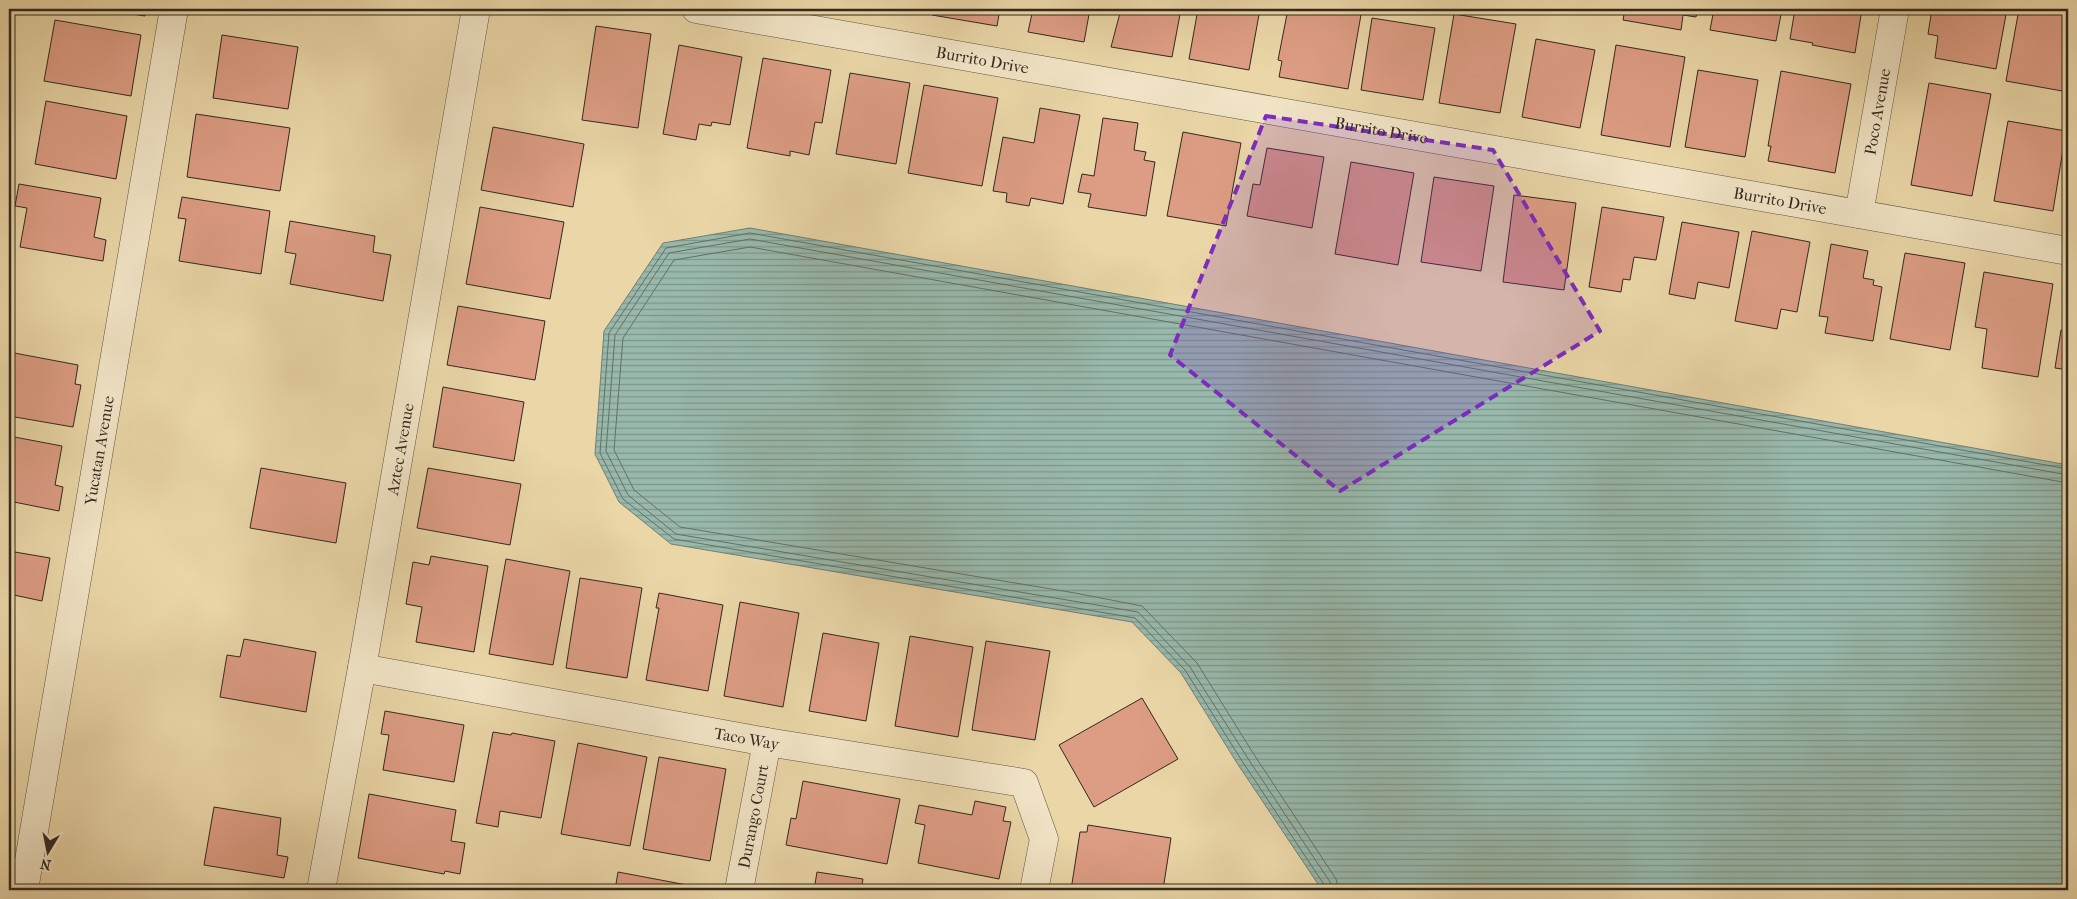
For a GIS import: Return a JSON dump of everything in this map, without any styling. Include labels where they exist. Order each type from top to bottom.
[{"type":"street","name":"Yucatan Avenue","points":[[24,890],[174,9]]},
{"type":"street","name":"Aztec Avenue","points":[[321,890],[362,668],[476,9]]},
{"type":"street","name":"Burrito Drive","points":[[696,9],[2068,251]]},
{"type":"street","name":"Poco Avenue","points":[[1859,214],[1895,9]]},
{"type":"street","name":"Taco Way","points":[[362,668],[767,742],[1024,783],[1044,839],[1034,890]]},
{"type":"street","name":"Durango Court","points":[[739,890],[767,742]]},
{"type":"highlighted area","points":[[1266,116],[1493,150],[1600,331],[1340,491],[1170,355]]},
{"type":"water","points":[[750,228],[2068,465],[2068,890],[1322,890],[1237,763],[1181,673],[1132,622],[671,544],[619,502],[595,454],[604,331],[663,243]]},
{"type":"building","points":[[102,9],[146,9],[145,16]]},
{"type":"building","points":[[933,9],[1000,9],[997,26],[932,15]]},
{"type":"building","points":[[1033,9],[1090,9],[1084,42],[1028,32]]},
{"type":"building","points":[[1121,9],[1181,9],[1172,57],[1111,47]]},
{"type":"building","points":[[1198,9],[1260,9],[1249,70],[1189,59]]},
{"type":"building","points":[[1288,9],[1362,9],[1348,89],[1279,77],[1282,61],[1278,60]]},
{"type":"building","points":[[1625,9],[1698,9],[1696,17],[1683,15],[1681,30],[1623,20]]},
{"type":"building","points":[[1714,9],[1782,9],[1776,41],[1710,30]]},
{"type":"building","points":[[1795,9],[1862,9],[1855,53],[1790,39]]},
{"type":"building","points":[[1932,9],[2007,9],[1996,69],[1935,58],[1938,36],[1928,34]]},
{"type":"building","points":[[2019,9],[2068,9],[2068,92],[2006,81]]},
{"type":"building","points":[[1454,14],[1516,24],[1500,113],[1439,103]]},
{"type":"building","points":[[1372,18],[1435,28],[1423,100],[1361,90]]},
{"type":"building","points":[[55,20],[141,35],[131,96],[44,81]]},
{"type":"building","points":[[596,26],[651,34],[638,128],[582,120]]},
{"type":"building","points":[[222,35],[298,47],[288,109],[213,98]]},
{"type":"building","points":[[1536,39],[1595,50],[1580,128],[1522,117]]},
{"type":"building","points":[[679,45],[742,57],[730,125],[712,122],[711,126],[699,124],[696,140],[663,134]]},
{"type":"building","points":[[1616,45],[1685,57],[1670,147],[1601,135]]},
{"type":"building","points":[[763,58],[831,70],[822,123],[815,122],[809,155],[790,151],[790,156],[747,148]]},
{"type":"building","points":[[1698,70],[1758,80],[1745,157],[1685,147]]},
{"type":"building","points":[[1781,71],[1851,84],[1835,173],[1768,161],[1771,146],[1768,146]]},
{"type":"building","points":[[850,73],[910,83],[896,164],[836,154]]},
{"type":"building","points":[[1929,83],[1991,94],[1972,196],[1911,185]]},
{"type":"building","points":[[924,85],[998,98],[982,186],[908,173]]},
{"type":"building","points":[[46,101],[127,116],[116,179],[35,164]]},
{"type":"building","points":[[1040,108],[1080,115],[1063,204],[1031,198],[1029,206],[1006,202],[1007,193],[993,191],[1003,137],[1034,143]]},
{"type":"building","points":[[196,114],[290,128],[280,191],[187,177]]},
{"type":"building","points":[[1103,118],[1138,123],[1134,150],[1146,152],[1144,160],[1155,162],[1146,216],[1088,207],[1091,194],[1078,192],[1082,174],[1094,176]]},
{"type":"building","points":[[2008,121],[2066,131],[2053,211],[1994,201]]},
{"type":"building","points":[[493,127],[584,144],[573,207],[481,190]]},
{"type":"building","points":[[1183,132],[1241,143],[1226,226],[1167,216]]},
{"type":"building","points":[[1267,148],[1324,157],[1312,228],[1247,216],[1253,184],[1260,185]]},
{"type":"building","points":[[1351,162],[1414,173],[1398,265],[1335,254]]},
{"type":"building","points":[[1434,177],[1494,186],[1481,271],[1421,262]]},
{"type":"building","points":[[19,184],[101,198],[94,237],[106,240],[103,261],[20,247],[27,208],[15,206]]},
{"type":"building","points":[[1514,195],[1576,203],[1564,290],[1503,282]]},
{"type":"building","points":[[182,197],[270,211],[261,274],[179,261],[186,219],[178,218]]},
{"type":"building","points":[[480,207],[564,222],[550,299],[466,284]]},
{"type":"building","points":[[1602,207],[1664,217],[1656,260],[1634,257],[1630,280],[1623,279],[1621,292],[1589,287]]},
{"type":"building","points":[[290,221],[375,236],[373,252],[391,255],[383,301],[290,284],[296,254],[285,252]]},
{"type":"building","points":[[1682,222],[1739,232],[1729,288],[1698,282],[1695,299],[1669,294]]},
{"type":"building","points":[[1752,231],[1810,242],[1797,312],[1781,309],[1777,329],[1735,321]]},
{"type":"building","points":[[1831,244],[1868,251],[1863,278],[1874,280],[1873,285],[1882,287],[1873,341],[1825,333],[1828,317],[1819,316]]},
{"type":"building","points":[[1905,253],[1965,263],[1950,350],[1890,339]]},
{"type":"building","points":[[1984,272],[2053,284],[2038,377],[1982,368],[1987,329],[1975,327]]},
{"type":"building","points":[[458,306],[545,321],[535,380],[447,365]]},
{"type":"building","points":[[2061,330],[2068,331],[2068,370],[2055,368]]},
{"type":"building","points":[[9,352],[78,365],[75,384],[81,385],[73,427],[9,416]]},
{"type":"building","points":[[443,387],[524,402],[514,461],[433,447]]},
{"type":"building","points":[[9,436],[62,446],[55,485],[63,487],[59,511],[9,501]]},
{"type":"building","points":[[261,468],[346,483],[336,543],[250,528]]},
{"type":"building","points":[[428,468],[521,484],[510,545],[417,528]]},
{"type":"building","points":[[9,551],[50,558],[42,601],[9,594]]},
{"type":"building","points":[[431,556],[488,566],[474,652],[416,642],[422,607],[406,604],[413,562],[429,565]]},
{"type":"building","points":[[506,559],[570,571],[553,665],[489,654]]},
{"type":"building","points":[[580,578],[642,588],[627,678],[566,668]]},
{"type":"building","points":[[659,593],[723,605],[708,691],[646,680],[659,608],[656,608]]},
{"type":"building","points":[[740,602],[799,613],[783,707],[724,696]]},
{"type":"building","points":[[823,633],[879,643],[866,721],[809,711]]},
{"type":"building","points":[[910,636],[973,647],[958,737],[895,726]]},
{"type":"building","points":[[244,639],[316,652],[306,712],[220,697],[227,655],[240,657]]},
{"type":"building","points":[[986,641],[1050,651],[1035,740],[972,730]]},
{"type":"building","points":[[1142,698],[1178,759],[1094,807],[1059,745]]},
{"type":"building","points":[[385,711],[464,725],[454,782],[383,770],[389,735],[381,734]]},
{"type":"building","points":[[493,732],[511,735],[512,733],[555,741],[541,818],[500,811],[498,827],[476,823]]},
{"type":"building","points":[[578,743],[647,757],[630,846],[561,834]]},
{"type":"building","points":[[659,757],[726,769],[710,861],[643,849]]},
{"type":"building","points":[[803,781],[900,799],[887,864],[786,845],[791,818],[796,819]]},
{"type":"building","points":[[369,794],[456,810],[451,841],[465,843],[460,874],[445,871],[444,874],[358,858]]},
{"type":"building","points":[[975,801],[1006,807],[1003,821],[1011,822],[999,879],[918,863],[925,825],[915,823],[919,805],[972,815]]},
{"type":"building","points":[[214,807],[281,818],[277,855],[288,857],[284,878],[204,865]]},
{"type":"building","points":[[1088,825],[1171,838],[1163,890],[1071,890],[1080,832],[1087,832]]},
{"type":"building","points":[[618,872],[703,888],[702,890],[615,890]]},
{"type":"building","points":[[817,872],[863,879],[861,890],[814,890]]}]
